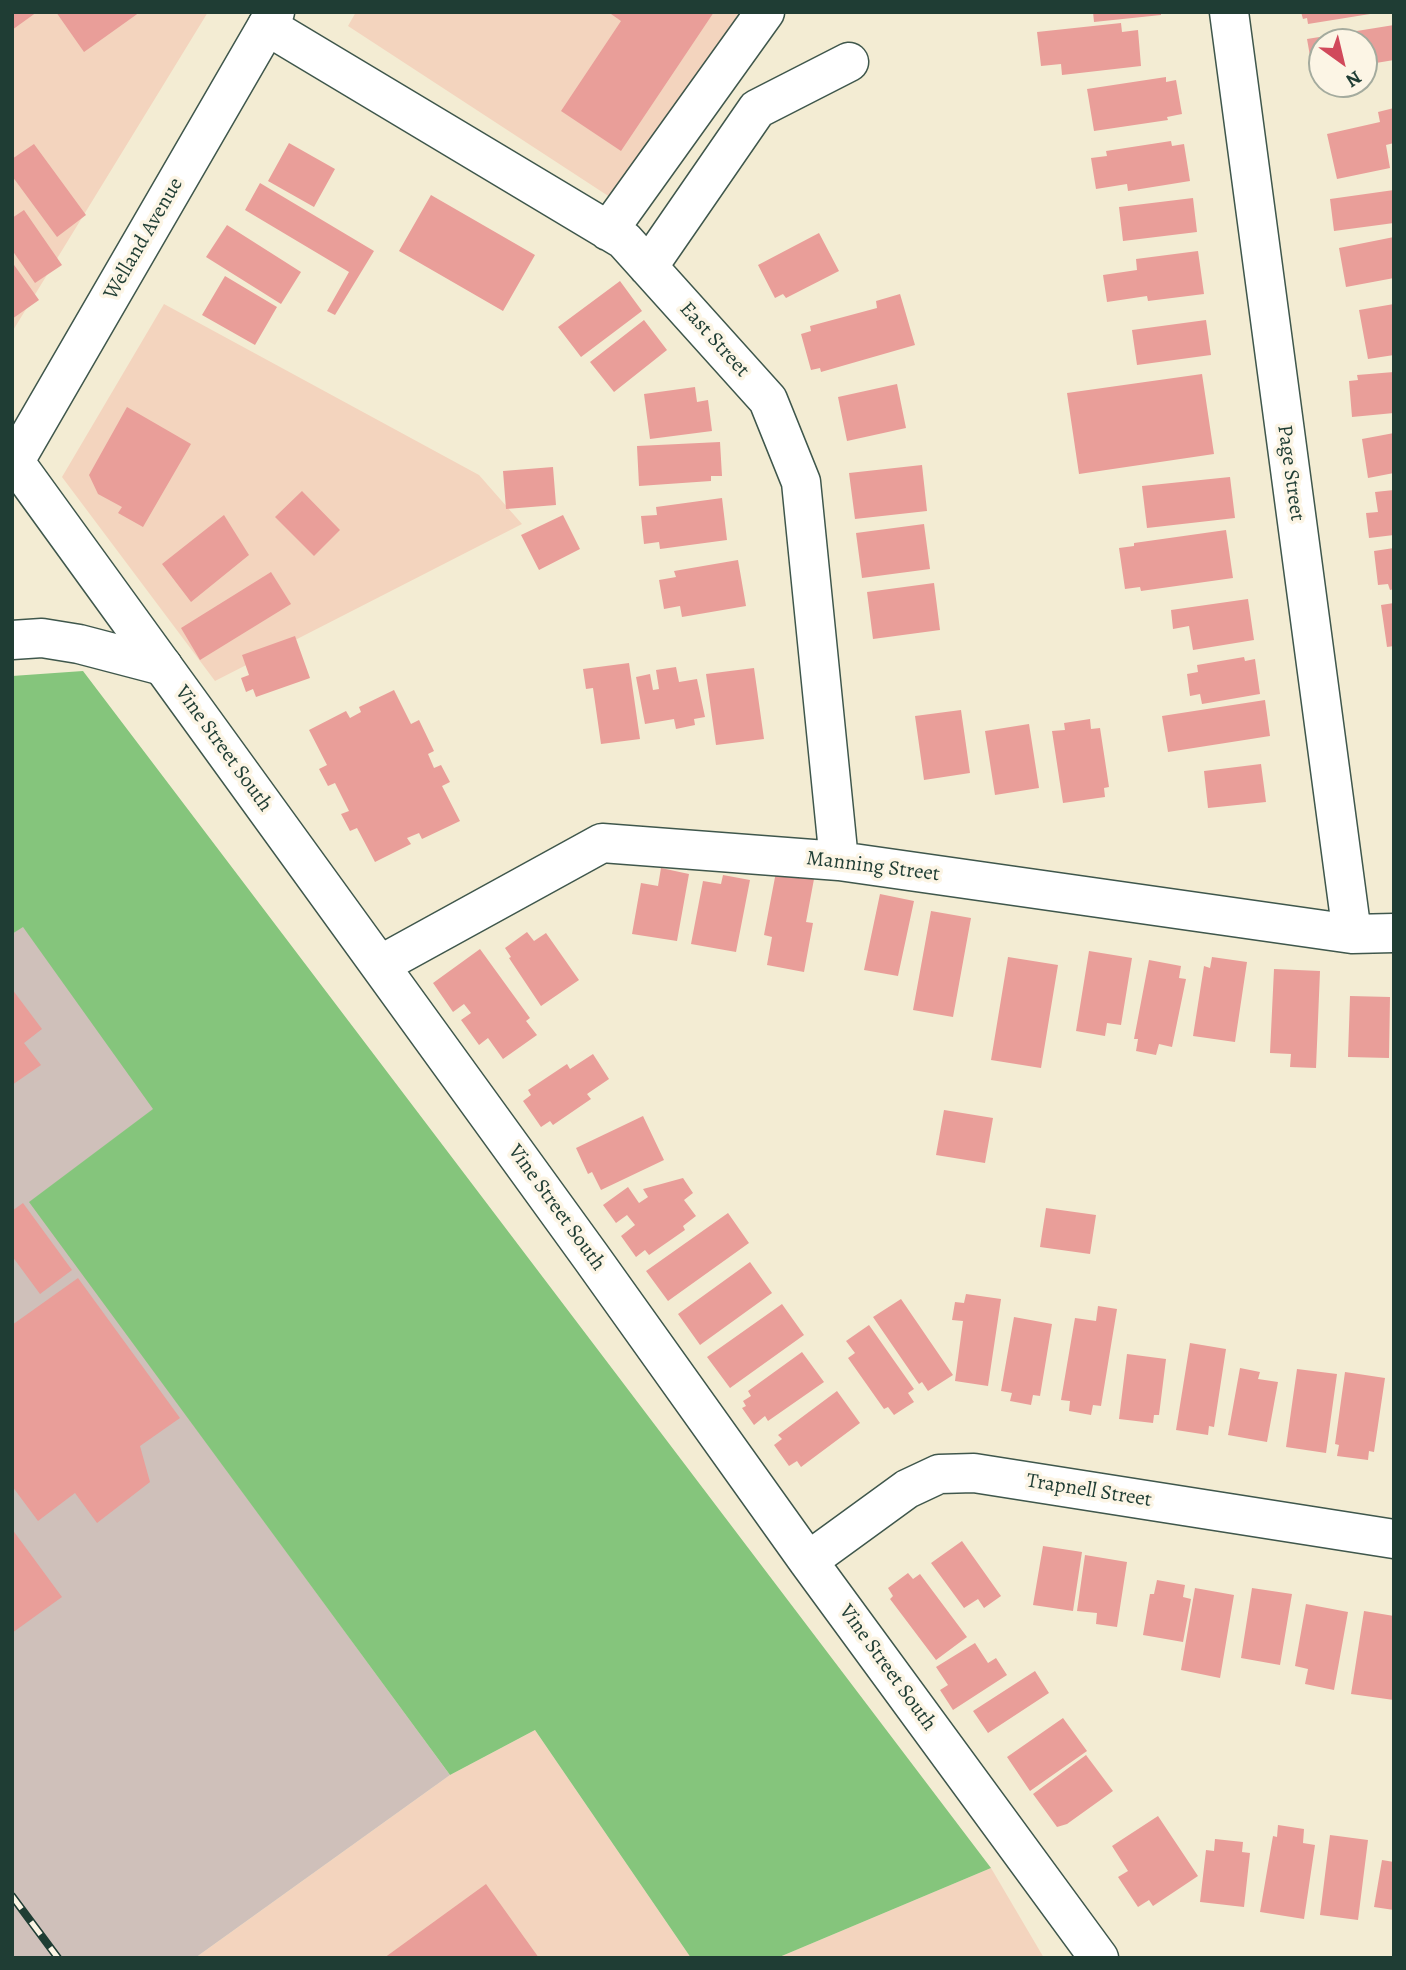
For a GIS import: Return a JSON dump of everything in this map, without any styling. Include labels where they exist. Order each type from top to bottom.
[{"type":"street","points":[[608,231],[765,12]]},
{"type":"street","name":"Page Street","points":[[1229,12],[1352,934]]},
{"type":"street","name":"East Street","points":[[271,19],[624,240],[768,400],[801,482],[839,861]]},
{"type":"street","name":"Welland Avenue","points":[[13,462],[271,19]]},
{"type":"street","points":[[648,267],[757,109],[849,62]]},
{"type":"street","name":"Vine Street South","points":[[13,462],[380,965],[808,1561],[1099,1958]]},
{"type":"street","points":[[12,640],[42,638],[79,644],[163,666]]},
{"type":"street","name":"Manning Street","points":[[380,965],[602,843],[839,861],[1352,934],[1394,933]]},
{"type":"street","name":"Trapnell Street","points":[[808,1561],[907,1489],[939,1474],[974,1473],[1394,1539]]},
{"type":"shaded area","points":[[12,12],[208,12],[12,332]]},
{"type":"shaded area","points":[[356,12],[776,12],[642,218],[348,26]]},
{"type":"shaded area","points":[[164,304],[479,475],[522,524],[215,681],[62,477]]},
{"type":"shaded area","points":[[23,926],[154,1109],[30,1202],[450,1775],[195,1958],[12,1958],[12,934]]},
{"type":"shaded area","points":[[535,1730],[691,1958],[195,1958],[450,1775]]},
{"type":"shaded area","points":[[991,1868],[1044,1958],[777,1958]]},
{"type":"green space","points":[[83,671],[991,1868],[777,1958],[691,1958],[535,1730],[450,1775],[29,1202],[153,1109],[23,927],[12,934],[12,676]]},
{"type":"building","points":[[12,12],[37,12],[12,30]]},
{"type":"building","points":[[56,12],[140,12],[84,52]]},
{"type":"building","points":[[714,12],[621,151],[561,111],[621,21],[611,14]]},
{"type":"building","points":[[1093,12],[1161,12],[1161,15],[1094,22]]},
{"type":"building","points":[[1301,12],[1370,14],[1308,24],[1307,18],[1303,19]]},
{"type":"building","points":[[1121,23],[1122,32],[1138,30],[1141,66],[1062,75],[1061,64],[1041,66],[1037,32]]},
{"type":"building","points":[[1394,25],[1394,60],[1378,63],[1378,28],[1375,28]]},
{"type":"building","points":[[1166,77],[1166,82],[1176,80],[1182,114],[1167,117],[1168,120],[1094,131],[1087,89]]},
{"type":"building","points":[[1394,108],[1394,143],[1386,145],[1390,168],[1337,179],[1327,134],[1380,122],[1378,112]]},
{"type":"building","points":[[1171,141],[1172,146],[1184,144],[1190,181],[1128,191],[1127,184],[1096,189],[1091,158],[1107,156],[1106,151]]},
{"type":"building","points":[[289,143],[335,169],[314,207],[268,181]]},
{"type":"building","points":[[34,144],[86,215],[57,237],[12,176],[12,159]]},
{"type":"building","points":[[260,183],[374,251],[335,315],[327,311],[349,272],[245,210]]},
{"type":"building","points":[[1394,190],[1394,223],[1334,231],[1330,199]]},
{"type":"building","points":[[431,195],[535,255],[503,311],[399,251]]},
{"type":"building","points":[[1193,198],[1197,232],[1123,241],[1119,207]]},
{"type":"building","points":[[24,210],[62,265],[35,283],[12,250],[12,218]]},
{"type":"building","points":[[227,225],[301,272],[281,304],[206,257]]},
{"type":"building","points":[[819,233],[839,271],[786,298],[783,294],[775,298],[758,265]]},
{"type":"building","points":[[1394,237],[1394,278],[1346,287],[1339,248]]},
{"type":"building","points":[[1198,251],[1204,294],[1148,301],[1147,296],[1107,302],[1103,275],[1137,270],[1136,259]]},
{"type":"building","points":[[12,262],[39,300],[12,319]]},
{"type":"building","points":[[225,276],[277,307],[255,345],[202,315]]},
{"type":"building","points":[[620,281],[642,311],[581,357],[558,327]]},
{"type":"building","points":[[900,294],[915,345],[821,372],[820,368],[811,370],[801,334],[811,331],[810,326],[877,308],[876,301]]},
{"type":"building","points":[[1394,304],[1394,355],[1368,359],[1359,310]]},
{"type":"building","points":[[644,320],[667,350],[614,392],[590,362]]},
{"type":"building","points":[[1206,320],[1211,355],[1137,365],[1132,330]]},
{"type":"building","points":[[1394,372],[1394,413],[1352,417],[1349,381],[1358,380],[1357,375]]},
{"type":"building","points":[[1202,374],[1214,454],[1079,474],[1067,393]]},
{"type":"building","points":[[897,384],[906,428],[847,441],[838,397]]},
{"type":"building","points":[[695,387],[697,402],[708,400],[712,431],[650,439],[644,394]]},
{"type":"building","points":[[127,407],[191,444],[143,527],[118,513],[122,507],[98,494],[89,475]]},
{"type":"building","points":[[1394,433],[1394,473],[1368,478],[1362,439]]},
{"type":"building","points":[[720,442],[722,476],[711,476],[711,481],[639,486],[637,446]]},
{"type":"building","points":[[922,465],[927,511],[855,519],[849,473]]},
{"type":"building","points":[[553,467],[556,505],[506,509],[503,471]]},
{"type":"building","points":[[1230,477],[1235,518],[1147,528],[1142,486]]},
{"type":"building","points":[[1394,490],[1394,535],[1369,538],[1366,513],[1378,512],[1375,492]]},
{"type":"building","points":[[302,491],[340,530],[314,556],[275,517]]},
{"type":"building","points":[[722,498],[727,540],[660,549],[659,542],[644,544],[641,516],[657,515],[656,507]]},
{"type":"building","points":[[224,515],[249,555],[191,602],[162,564]]},
{"type":"building","points":[[563,515],[580,549],[539,570],[521,535]]},
{"type":"building","points":[[924,524],[930,569],[862,578],[856,533]]},
{"type":"building","points":[[1226,530],[1233,578],[1141,591],[1140,587],[1125,589],[1119,548],[1134,546],[1134,543]]},
{"type":"building","points":[[1394,548],[1394,589],[1390,590],[1388,584],[1378,585],[1374,551]]},
{"type":"building","points":[[738,560],[746,606],[682,617],[680,606],[664,609],[659,580],[676,577],[674,571]]},
{"type":"building","points":[[271,572],[291,604],[200,660],[181,628]]},
{"type":"building","points":[[934,583],[940,630],[873,639],[867,592]]},
{"type":"building","points":[[1248,599],[1254,640],[1193,650],[1189,626],[1173,629],[1171,610]]},
{"type":"building","points":[[1394,603],[1394,646],[1387,647],[1381,605]]},
{"type":"building","points":[[295,636],[310,678],[256,697],[253,689],[246,692],[241,678],[249,675],[242,655]]},
{"type":"building","points":[[1244,657],[1245,661],[1255,659],[1260,694],[1202,704],[1200,694],[1190,696],[1187,674],[1198,672],[1197,665]]},
{"type":"building","points":[[629,663],[640,739],[601,744],[593,688],[586,689],[583,669]]},
{"type":"building","points":[[676,667],[679,682],[697,679],[705,717],[694,719],[695,725],[676,729],[674,719],[645,724],[636,677],[650,674],[653,690],[659,689],[656,670]]},
{"type":"building","points":[[754,668],[764,739],[716,745],[706,674]]},
{"type":"building","points":[[394,690],[411,724],[419,720],[434,751],[428,754],[434,768],[441,765],[450,782],[442,786],[460,821],[422,839],[419,833],[407,838],[411,844],[375,862],[357,828],[350,831],[341,814],[349,811],[335,783],[328,786],[319,769],[327,765],[309,730],[346,711],[350,718],[361,712],[359,707]]},
{"type":"building","points":[[1265,700],[1270,736],[1168,752],[1162,716]]},
{"type":"building","points":[[961,710],[970,773],[924,780],[915,716]]},
{"type":"building","points":[[1090,719],[1091,729],[1100,728],[1109,787],[1104,788],[1105,797],[1063,803],[1052,731],[1065,730],[1064,723]]},
{"type":"building","points":[[1029,724],[1039,788],[995,795],[985,731]]},
{"type":"building","points":[[1261,764],[1266,802],[1208,808],[1204,771]]},
{"type":"building","points":[[661,868],[689,874],[677,941],[632,934],[641,883],[658,886]]},
{"type":"building","points":[[776,872],[814,879],[806,922],[813,923],[804,972],[767,965],[772,937],[764,935]]},
{"type":"building","points":[[723,875],[750,880],[736,952],[691,944],[703,881],[721,884]]},
{"type":"building","points":[[880,894],[914,901],[898,976],[864,970]]},
{"type":"building","points":[[931,911],[971,918],[953,1017],[913,1010]]},
{"type":"building","points":[[527,932],[534,941],[546,933],[579,980],[541,1006],[505,948]]},
{"type":"building","points":[[480,949],[530,1018],[526,1021],[537,1035],[503,1059],[488,1038],[479,1045],[461,1020],[471,1013],[464,1004],[453,1012],[433,983]]},
{"type":"building","points":[[1089,951],[1132,958],[1121,1025],[1107,1023],[1105,1036],[1076,1031]]},
{"type":"building","points":[[1008,957],[1058,965],[1041,1068],[991,1060]]},
{"type":"building","points":[[1212,957],[1247,962],[1235,1042],[1193,1036],[1204,966],[1210,968]]},
{"type":"building","points":[[1149,960],[1181,966],[1179,978],[1186,979],[1172,1047],[1159,1044],[1156,1055],[1136,1051],[1138,1039],[1134,1039]]},
{"type":"building","points":[[1274,969],[1320,971],[1316,1068],[1290,1067],[1291,1054],[1270,1053]]},
{"type":"building","points":[[12,989],[42,1029],[24,1043],[41,1065],[12,1085]]},
{"type":"building","points":[[1350,996],[1390,997],[1389,1058],[1348,1057]]},
{"type":"building","points":[[593,1054],[609,1079],[587,1094],[591,1099],[553,1125],[550,1121],[541,1127],[523,1101],[531,1095],[528,1090],[567,1064],[570,1069]]},
{"type":"building","points":[[944,1110],[993,1118],[985,1163],[936,1155]]},
{"type":"building","points":[[643,1116],[664,1160],[601,1190],[592,1172],[588,1174],[576,1148]]},
{"type":"building","points":[[683,1178],[693,1193],[684,1200],[696,1216],[683,1226],[685,1230],[649,1255],[645,1250],[636,1257],[621,1236],[635,1225],[627,1215],[616,1223],[603,1205],[628,1187],[639,1203],[648,1197],[643,1189]]},
{"type":"building","points":[[23,1203],[72,1270],[40,1294],[12,1256],[12,1211]]},
{"type":"building","points":[[1046,1208],[1096,1215],[1090,1254],[1040,1247]]},
{"type":"building","points":[[728,1213],[749,1243],[668,1301],[646,1271]]},
{"type":"building","points":[[750,1262],[772,1293],[700,1345],[678,1314]]},
{"type":"building","points":[[78,1278],[180,1418],[140,1446],[150,1482],[97,1523],[75,1493],[38,1521],[12,1486],[12,1325]]},
{"type":"building","points":[[966,1294],[1001,1299],[988,1386],[955,1381],[963,1321],[952,1320],[955,1302],[964,1303]]},
{"type":"building","points":[[901,1299],[953,1375],[928,1391],[922,1382],[919,1384],[873,1317]]},
{"type":"building","points":[[782,1304],[804,1335],[730,1388],[707,1357]]},
{"type":"building","points":[[1098,1306],[1117,1309],[1101,1406],[1093,1405],[1091,1415],[1069,1411],[1070,1401],[1061,1400],[1075,1318],[1096,1321]]},
{"type":"building","points":[[1014,1317],[1052,1324],[1040,1396],[1033,1395],[1031,1405],[1010,1401],[1012,1393],[1001,1391]]},
{"type":"building","points":[[869,1325],[914,1389],[908,1393],[914,1402],[894,1415],[888,1407],[884,1409],[848,1358],[855,1353],[846,1341]]},
{"type":"building","points":[[1190,1343],[1226,1349],[1214,1427],[1209,1426],[1208,1435],[1176,1430]]},
{"type":"building","points":[[802,1352],[824,1382],[768,1421],[765,1416],[754,1425],[742,1408],[746,1406],[743,1401],[751,1396],[748,1391]]},
{"type":"building","points":[[1127,1354],[1166,1359],[1159,1415],[1154,1415],[1153,1423],[1119,1419]]},
{"type":"building","points":[[1240,1368],[1260,1372],[1258,1379],[1278,1382],[1267,1442],[1228,1435]]},
{"type":"building","points":[[1297,1369],[1337,1374],[1326,1453],[1286,1447]]},
{"type":"building","points":[[1345,1372],[1385,1378],[1374,1452],[1369,1451],[1368,1460],[1337,1456],[1339,1445],[1335,1444]]},
{"type":"building","points":[[837,1391],[860,1423],[801,1467],[797,1461],[789,1466],[774,1445],[782,1439],[778,1435]]},
{"type":"building","points":[[12,1529],[62,1597],[12,1633]]},
{"type":"building","points":[[962,1541],[1001,1596],[984,1608],[978,1599],[964,1608],[931,1563]]},
{"type":"building","points":[[1043,1546],[1082,1552],[1073,1611],[1033,1605]]},
{"type":"building","points":[[1085,1555],[1127,1562],[1117,1627],[1096,1624],[1097,1613],[1077,1611]]},
{"type":"building","points":[[908,1573],[913,1579],[920,1574],[967,1637],[936,1660],[890,1599],[893,1596],[888,1588]]},
{"type":"building","points":[[1157,1580],[1185,1585],[1183,1597],[1191,1599],[1183,1642],[1143,1635],[1150,1594],[1154,1594]]},
{"type":"building","points":[[1195,1588],[1234,1595],[1220,1678],[1181,1670]]},
{"type":"building","points":[[1252,1588],[1292,1594],[1280,1665],[1241,1658]]},
{"type":"building","points":[[1306,1604],[1348,1612],[1334,1690],[1305,1684],[1308,1669],[1295,1666]]},
{"type":"building","points":[[1364,1611],[1394,1616],[1394,1700],[1351,1694]]},
{"type":"building","points":[[975,1643],[988,1663],[996,1658],[1007,1675],[953,1710],[940,1690],[948,1685],[936,1667]]},
{"type":"building","points":[[1035,1671],[1049,1693],[988,1733],[973,1711]]},
{"type":"building","points":[[1063,1718],[1087,1751],[1030,1791],[1007,1757]]},
{"type":"building","points":[[1086,1755],[1113,1791],[1067,1824],[1057,1827],[1033,1794]]},
{"type":"building","points":[[1158,1816],[1198,1876],[1153,1906],[1149,1900],[1138,1907],[1118,1877],[1128,1871],[1112,1846]]},
{"type":"building","points":[[1278,1825],[1304,1829],[1303,1843],[1315,1845],[1304,1919],[1260,1912],[1273,1836],[1277,1837]]},
{"type":"building","points":[[1330,1835],[1368,1840],[1358,1920],[1320,1915]]},
{"type":"building","points":[[1215,1839],[1243,1842],[1242,1852],[1250,1853],[1244,1907],[1200,1902],[1206,1850],[1214,1851]]},
{"type":"building","points":[[1382,1860],[1394,1862],[1394,1910],[1374,1907]]},
{"type":"building","points":[[486,1884],[539,1958],[384,1958]]},
{"type":"railway","points":[[12,1896],[58,1958]]}]
